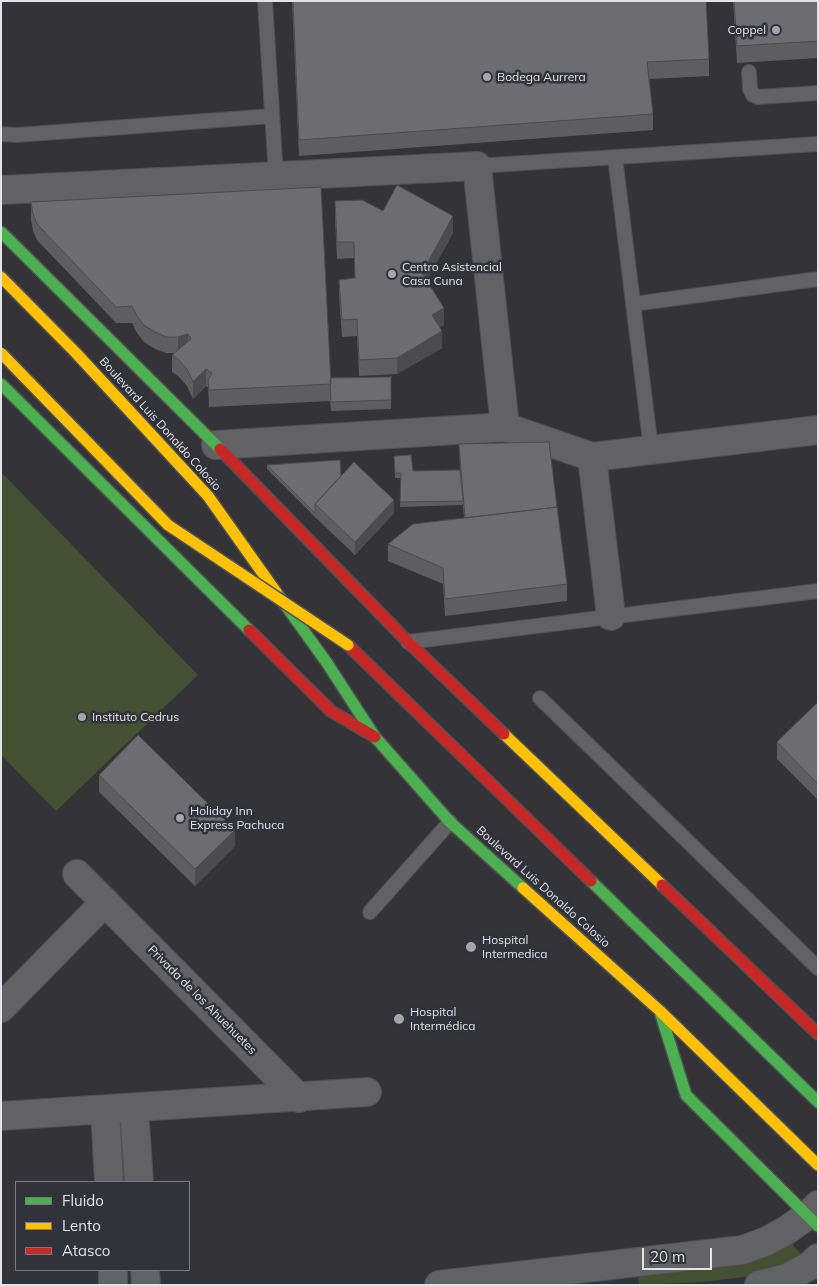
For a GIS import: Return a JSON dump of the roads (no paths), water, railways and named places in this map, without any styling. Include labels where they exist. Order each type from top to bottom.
[{"type":"main road","points":[[1,232],[216,445],[408,642],[818,1034]]},
{"type":"main road","name":"Boulevard Luis Donaldo Colosio","points":[[1,277],[76,352],[208,496],[326,662],[374,737],[450,822],[660,1011],[818,1165]]},
{"type":"main road","points":[[1,353],[168,524],[348,645],[818,1102]]},
{"type":"main road","points":[[1,384],[331,711],[374,737]]},
{"type":"main road","points":[[660,1011],[686,1095],[815,1215]]},
{"type":"street","points":[[1,190],[477,166],[505,427]]},
{"type":"street","points":[[216,445],[505,427],[592,456],[818,430]]},
{"type":"street","points":[[592,456],[611,616]]},
{"type":"street","name":"Privada de los Ahuehuetes","points":[[77,874],[299,1098]]},
{"type":"street","points":[[1,1008],[105,902]]},
{"type":"street","points":[[1,1116],[368,1092]]},
{"type":"street","points":[[134,1108],[138,1181]]},
{"type":"street","points":[[105,1110],[109,1181]]},
{"type":"street","points":[[440,1285],[742,1250],[767,1241],[815,1215]]},
{"type":"street","points":[[759,1285],[787,1278],[811,1265],[818,1258]]},
{"type":"street","points":[[113,1271],[113,1285]]},
{"type":"street","points":[[145,1271],[146,1285]]},
{"type":"street","points":[[771,1285],[818,1282]]},
{"type":"lane","points":[[266,1],[276,176]]},
{"type":"lane","points":[[749,72],[750,89],[758,97],[818,93]]},
{"type":"lane","points":[[1,134],[17,135],[272,116]]},
{"type":"lane","points":[[477,166],[818,144]]},
{"type":"lane","points":[[614,157],[651,450]]},
{"type":"lane","points":[[633,304],[818,279]]},
{"type":"lane","points":[[408,642],[818,591]]},
{"type":"lane","points":[[540,698],[816,965]]},
{"type":"lane","points":[[370,912],[450,822]]},
{"type":"place","name":"Coppel","points":[[776,30]]},
{"type":"place","name":"Bodega Aurrera","points":[[487,77]]},
{"type":"place","name":"Centro Asistencial Casa Cuna","points":[[392,274]]},
{"type":"place","name":"Instituto Cedrus","points":[[82,717]]},
{"type":"place","name":"Holiday Inn Express Pachuca","points":[[180,818]]},
{"type":"place","name":"Hospital Intermedica","points":[[471,947]]},
{"type":"place","name":"Hospital Intermédica","points":[[399,1019]]}]
